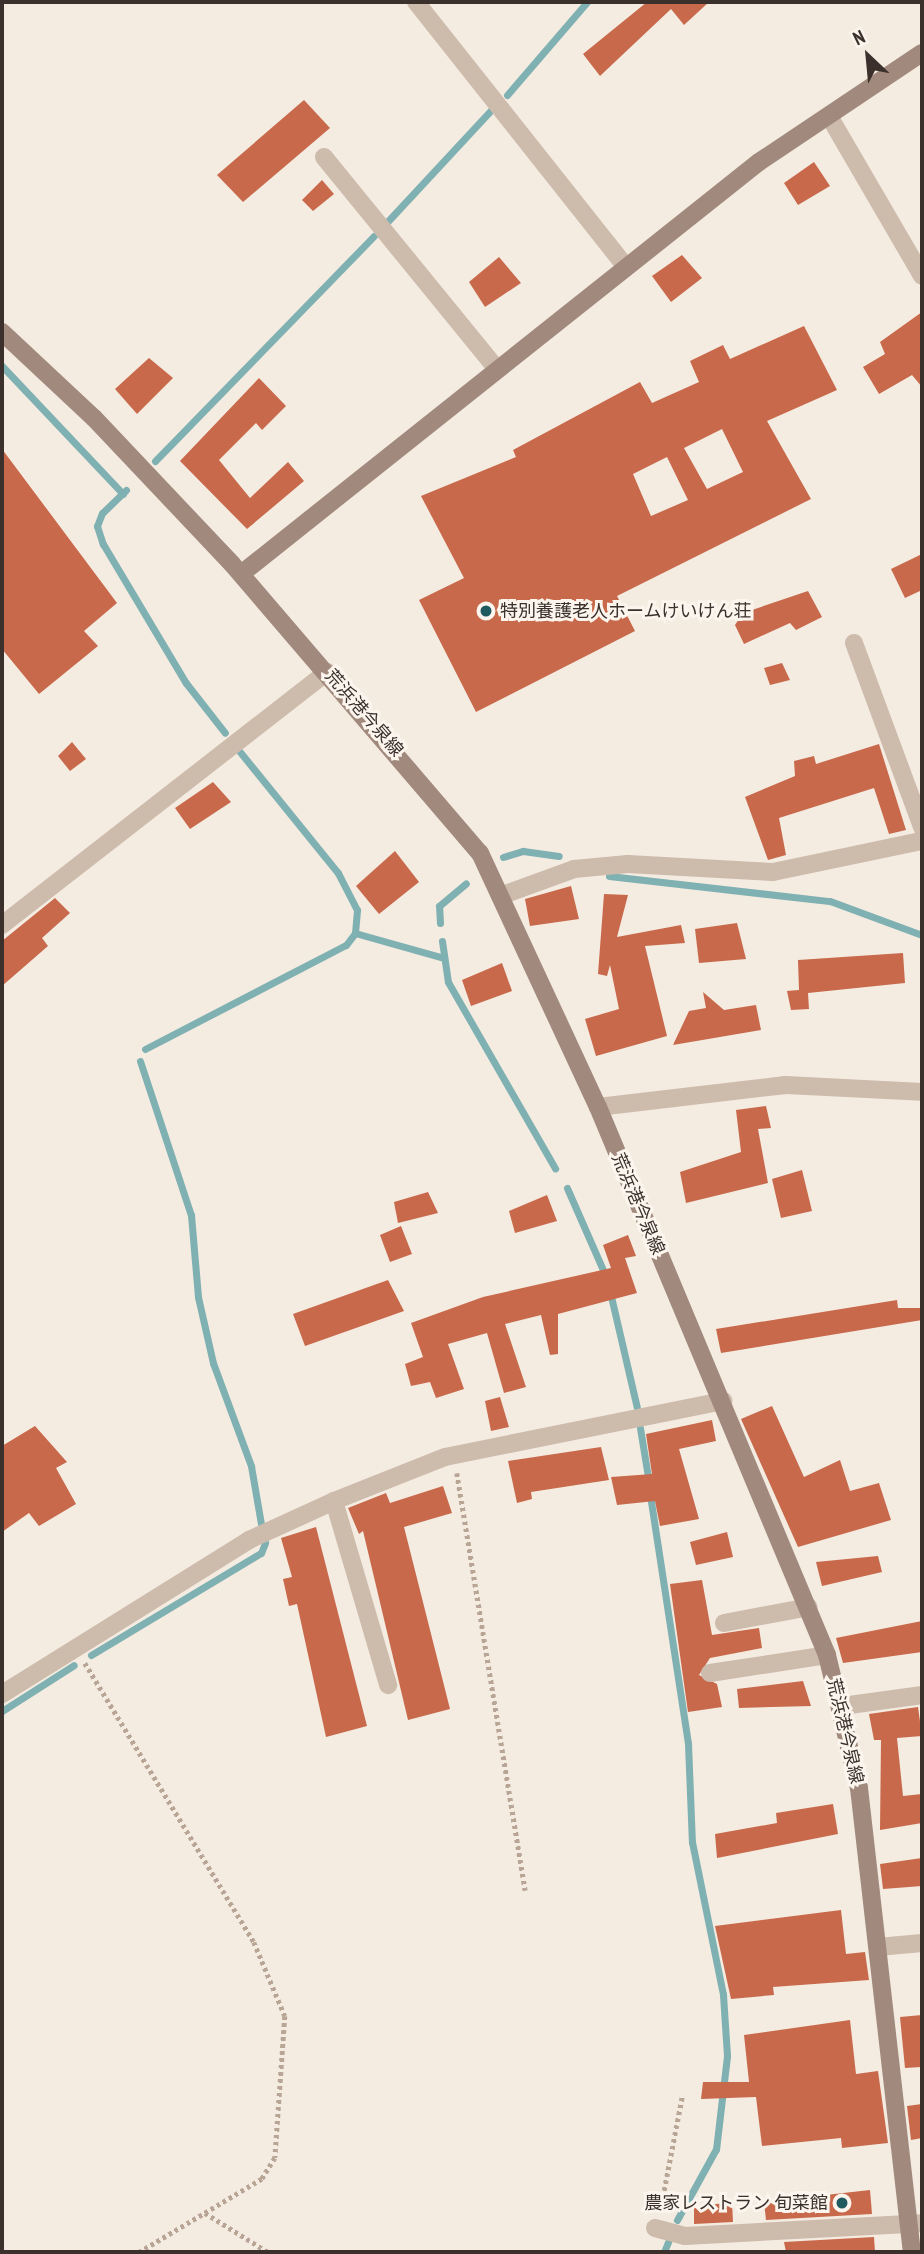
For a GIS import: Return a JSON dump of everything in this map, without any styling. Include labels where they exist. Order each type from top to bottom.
[{"type":"main road","points":[[241,574],[626,267],[829,116],[922,53]]},
{"type":"main road","name":"荒浜港今泉線","points":[[2,332],[94,418],[241,574],[459,823],[500,896],[598,1107],[827,1655],[842,1706],[878,1947],[916,2224],[912,2252]]},
{"type":"street","points":[[416,2],[626,267]]},
{"type":"street","points":[[829,116],[922,276]]},
{"type":"street","points":[[324,157],[498,369]]},
{"type":"street","points":[[854,643],[922,827]]},
{"type":"street","points":[[2,925],[327,672]]},
{"type":"street","points":[[500,896],[574,869],[628,864],[774,872],[922,841]]},
{"type":"street","points":[[598,1107],[786,1086],[922,1092]]},
{"type":"street","points":[[2,1694],[249,1540],[334,1501],[452,1456],[723,1401]]},
{"type":"street","points":[[334,1501],[388,1685]]},
{"type":"street","points":[[724,1623],[809,1607]]},
{"type":"street","points":[[710,1673],[827,1655]]},
{"type":"street","points":[[842,1706],[922,1695]]},
{"type":"street","points":[[878,1947],[922,1943]]},
{"type":"street","points":[[655,2228],[685,2236],[916,2224]]},
{"type":"path","points":[[452,1456],[467,1508],[525,1890]]},
{"type":"path","points":[[75,1647],[254,1942],[285,2016],[275,2158],[262,2179],[140,2252]]},
{"type":"path","points":[[655,2228],[682,2096]]},
{"type":"path","points":[[205,2213],[268,2252]]},
{"type":"building","points":[[647,2],[709,2],[684,25],[671,9],[600,76],[583,54]]},
{"type":"building","points":[[304,100],[330,128],[243,202],[217,175]]},
{"type":"building","points":[[814,162],[830,186],[798,205],[784,183]]},
{"type":"building","points":[[322,180],[334,194],[313,211],[302,200]]},
{"type":"building","points":[[682,255],[702,278],[671,302],[652,276]]},
{"type":"building","points":[[499,257],[521,283],[485,307],[469,282]]},
{"type":"building","points":[[922,312],[922,387],[912,375],[879,394],[863,367],[885,354],[880,342]]},
{"type":"building","points":[[804,326],[837,390],[767,421],[811,499],[617,596],[635,631],[476,712],[419,600],[464,578],[421,496],[516,457],[513,450],[640,382],[652,403],[699,382],[690,361],[723,345],[730,359]],"holes":[[[722,429],[743,472],[707,489],[684,448]],[[667,457],[688,500],[651,516],[633,474]]]},
{"type":"building","points":[[149,358],[173,378],[137,414],[115,389]]},
{"type":"building","points":[[259,378],[286,406],[262,430],[256,423],[219,460],[250,498],[288,462],[304,481],[247,529],[180,461]]},
{"type":"building","points":[[2,449],[117,603],[84,631],[98,646],[39,694],[2,649]]},
{"type":"building","points":[[922,554],[922,590],[905,598],[891,569]]},
{"type":"building","points":[[808,591],[822,617],[796,630],[790,623],[744,644],[735,625],[743,613]]},
{"type":"building","points":[[782,663],[790,680],[770,685],[764,668]]},
{"type":"building","points":[[72,742],[86,759],[70,771],[58,756]]},
{"type":"building","points":[[879,744],[906,830],[889,834],[874,788],[779,818],[786,855],[768,860],[745,797],[795,776],[794,761],[814,756],[816,764]]},
{"type":"building","points":[[213,782],[231,802],[190,829],[175,808]]},
{"type":"building","points":[[395,851],[419,882],[379,914],[356,886]]},
{"type":"building","points":[[571,886],[579,919],[530,926],[525,899]]},
{"type":"building","points":[[604,894],[628,895],[617,937],[681,925],[685,943],[645,946],[667,1036],[596,1056],[585,1019],[619,1009],[610,965],[607,976],[598,974]]},
{"type":"building","points":[[55,898],[70,913],[42,938],[48,946],[2,986],[2,941]]},
{"type":"building","points":[[737,923],[746,959],[699,963],[695,929]]},
{"type":"building","points":[[903,953],[905,983],[808,993],[809,1009],[791,1010],[787,991],[799,990],[798,960]]},
{"type":"building","points":[[502,963],[512,991],[471,1006],[462,980]]},
{"type":"building","points":[[703,992],[724,1010],[756,1005],[761,1030],[673,1045],[689,1011],[706,1008]]},
{"type":"building","points":[[766,1106],[771,1128],[758,1129],[768,1183],[686,1203],[680,1172],[741,1152],[736,1110]]},
{"type":"building","points":[[802,1170],[812,1211],[781,1218],[772,1179]]},
{"type":"building","points":[[428,1192],[438,1213],[398,1223],[394,1202]]},
{"type":"building","points":[[547,1195],[557,1221],[515,1233],[509,1211]]},
{"type":"building","points":[[401,1226],[412,1254],[390,1262],[380,1235]]},
{"type":"building","points":[[628,1235],[636,1256],[625,1258],[637,1293],[558,1314],[558,1354],[550,1355],[541,1315],[505,1324],[526,1387],[504,1393],[487,1333],[448,1344],[464,1389],[436,1398],[430,1382],[411,1386],[405,1364],[423,1357],[411,1323],[483,1297],[611,1268],[603,1245]]},
{"type":"building","points":[[388,1280],[404,1311],[305,1346],[293,1314]]},
{"type":"building","points":[[897,1300],[898,1308],[922,1308],[922,1320],[721,1353],[716,1329]]},
{"type":"building","points":[[500,1397],[509,1427],[491,1431],[485,1401]]},
{"type":"building","points":[[772,1406],[804,1477],[840,1460],[850,1491],[879,1483],[891,1520],[798,1547],[741,1419]]},
{"type":"building","points":[[712,1420],[716,1441],[679,1449],[699,1519],[660,1526],[655,1501],[617,1505],[611,1477],[652,1474],[646,1434]]},
{"type":"building","points":[[35,1426],[67,1462],[56,1468],[76,1504],[39,1526],[29,1513],[2,1532],[2,1446]]},
{"type":"building","points":[[601,1447],[609,1480],[531,1492],[532,1499],[517,1503],[508,1461]]},
{"type":"building","points":[[443,1486],[452,1513],[404,1527],[450,1709],[408,1720],[363,1531],[359,1534],[348,1508],[386,1493],[390,1503]]},
{"type":"building","points":[[316,1527],[367,1726],[326,1737],[297,1604],[289,1606],[283,1579],[292,1577],[281,1538]]},
{"type":"building","points":[[727,1532],[733,1557],[696,1565],[690,1542]]},
{"type":"building","points":[[878,1556],[882,1572],[822,1586],[816,1562]]},
{"type":"building","points":[[702,1580],[712,1635],[759,1628],[762,1648],[710,1658],[699,1675],[717,1684],[722,1707],[688,1712],[670,1584]]},
{"type":"building","points":[[922,1621],[922,1652],[843,1663],[836,1638]]},
{"type":"building","points":[[803,1681],[811,1706],[739,1708],[737,1689]]},
{"type":"building","points":[[918,1707],[922,1736],[897,1738],[903,1796],[922,1794],[922,1823],[880,1830],[881,1740],[874,1740],[869,1714]]},
{"type":"building","points":[[833,1804],[838,1834],[717,1858],[715,1834],[777,1823],[776,1813]]},
{"type":"building","points":[[922,1858],[922,1886],[883,1889],[880,1864]]},
{"type":"building","points":[[841,1910],[846,1954],[865,1952],[869,1980],[773,1987],[774,1995],[731,1999],[715,1926]]},
{"type":"building","points":[[922,2015],[921,2067],[905,2068],[900,2017]]},
{"type":"building","points":[[850,2020],[856,2074],[878,2071],[888,2143],[842,2148],[841,2138],[762,2146],[756,2097],[701,2099],[703,2082],[749,2082],[744,2035]]},
{"type":"building","points":[[922,2104],[922,2138],[911,2140],[907,2106]]},
{"type":"building","points":[[870,2190],[872,2214],[766,2220],[764,2202]]},
{"type":"building","points":[[732,2202],[733,2222],[694,2224],[694,2207]]},
{"type":"building","points":[[874,2237],[875,2252],[786,2252],[784,2242]]},
{"type":"waterway","points":[[507,95],[587,2]]},
{"type":"waterway","points":[[388,221],[492,109]]},
{"type":"waterway","points":[[155,461],[374,236]]},
{"type":"waterway","points":[[2,366],[123,494]]},
{"type":"waterway","points":[[126,490],[102,513],[97,526],[103,544],[186,683],[225,733]]},
{"type":"waterway","points":[[145,1049],[346,945],[355,933],[357,910],[338,873],[240,752]]},
{"type":"waterway","points":[[503,857],[523,851],[559,856]]},
{"type":"waterway","points":[[609,876],[830,901],[922,935]]},
{"type":"waterway","points":[[440,923],[439,906],[466,883]]},
{"type":"waterway","points":[[355,933],[444,958]]},
{"type":"waterway","points":[[442,941],[448,982],[555,1168]]},
{"type":"waterway","points":[[140,1061],[191,1215],[198,1297],[213,1363],[251,1466],[261,1524]]},
{"type":"waterway","points":[[567,1188],[606,1277]]},
{"type":"waterway","points":[[610,1292],[637,1408]]},
{"type":"waterway","points":[[640,1428],[649,1483]]},
{"type":"waterway","points":[[650,1495],[688,1744],[692,1842],[723,1995],[727,2056],[716,2149],[677,2220]]},
{"type":"waterway","points":[[91,1655],[261,1553],[265,1543]]},
{"type":"waterway","points":[[2,1711],[74,1665]]},
{"type":"waterway","points":[[664,2252],[668,2242]]},
{"type":"place","name":"特別養護老人ホームけいけん荘","points":[[486,611]]},
{"type":"place","name":"農家レストラン 旬菜館","points":[[842,2203]]}]
